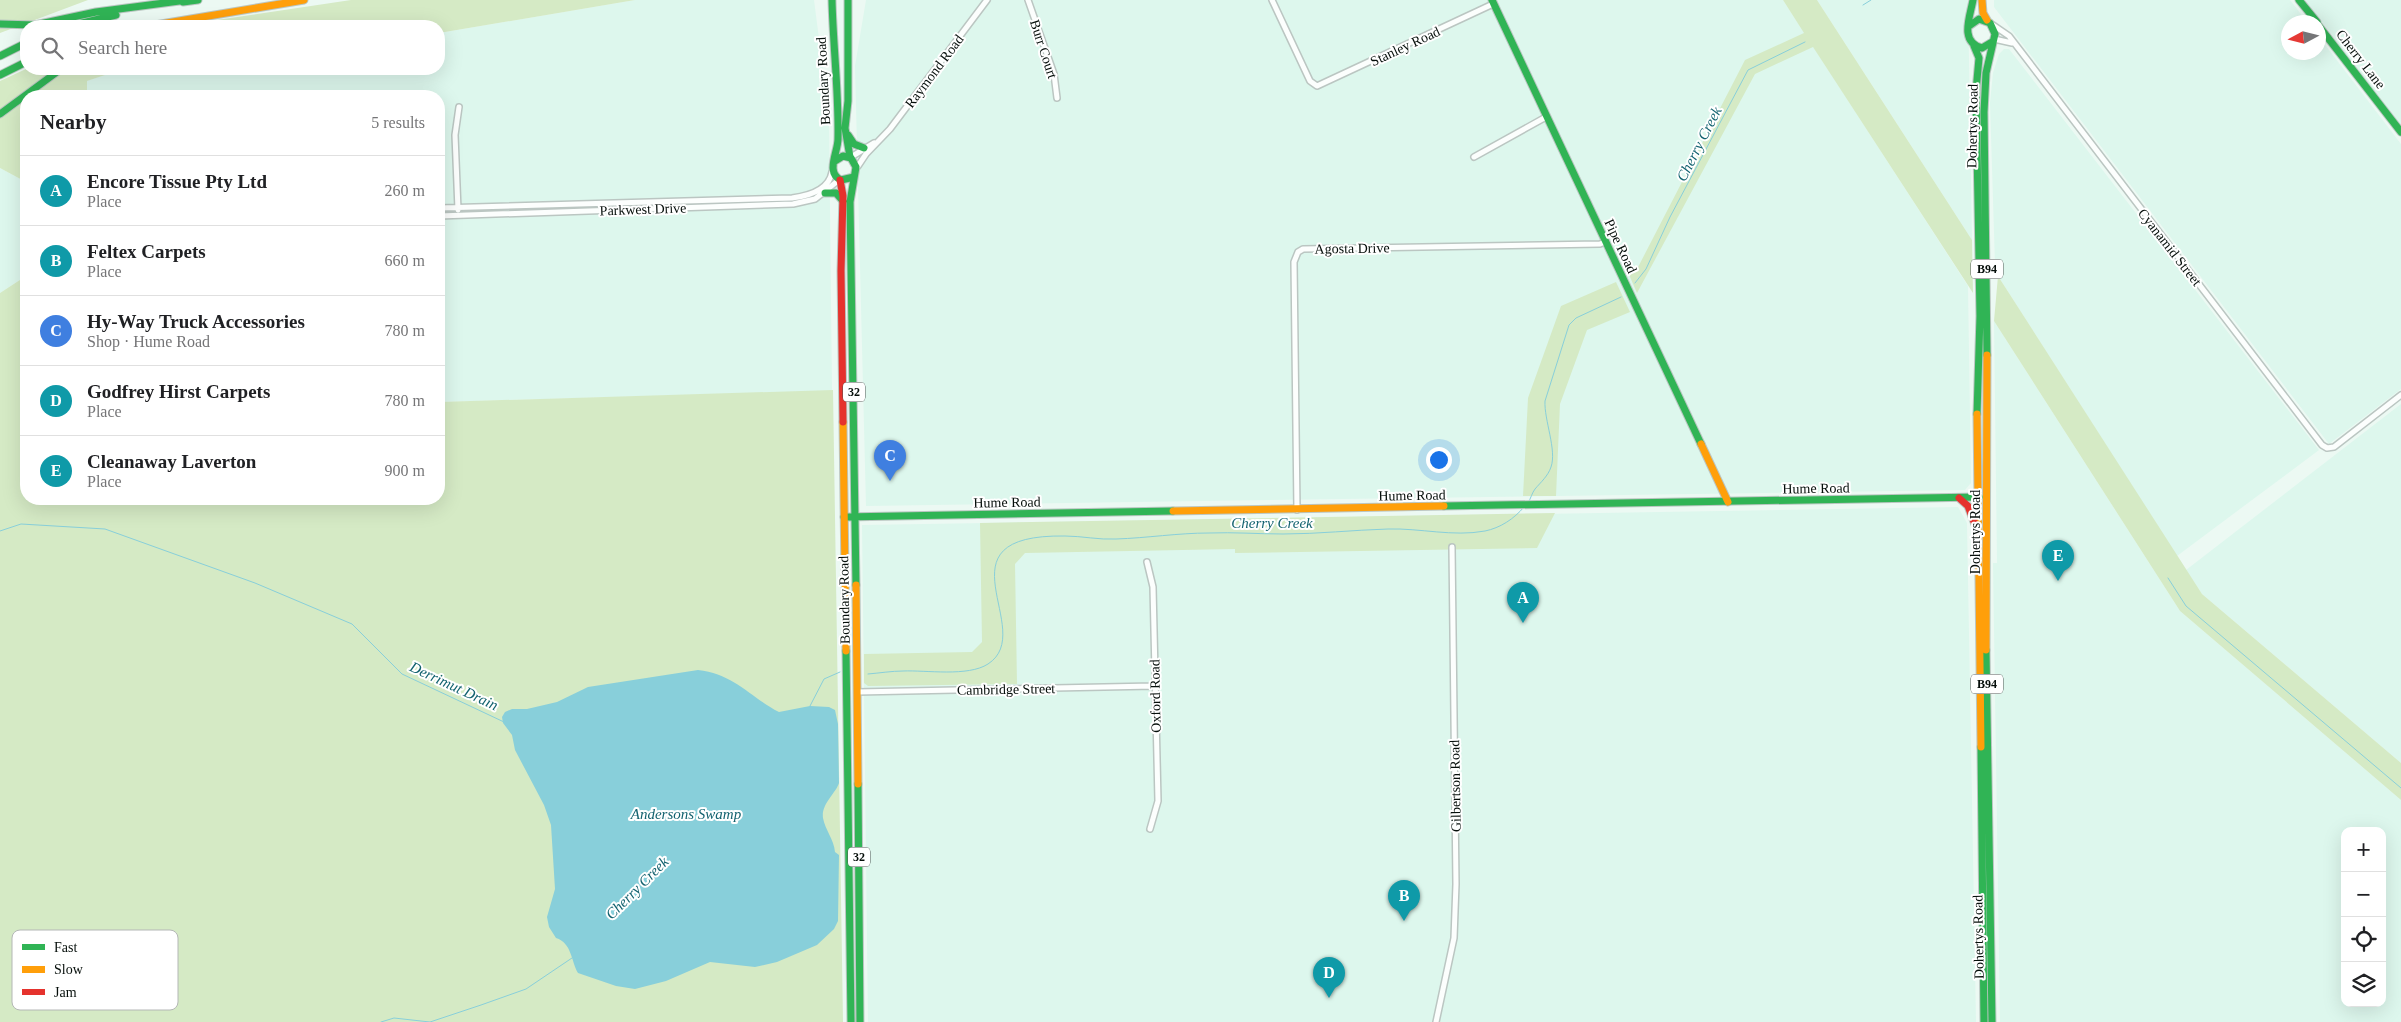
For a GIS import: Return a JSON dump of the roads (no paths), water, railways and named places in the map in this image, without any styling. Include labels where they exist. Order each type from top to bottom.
[{"type":"main road","points":[[55,20],[96,12],[187,0]]},
{"type":"main road","points":[[94,20],[198,0]]},
{"type":"main road","points":[[184,20],[304,0]]},
{"type":"main road","name":"Boundary Road","points":[[832,0],[838,140],[835,161]]},
{"type":"main road","name":"Boundary Road","points":[[848,0],[848,101],[846,128],[851,157]]},
{"type":"main road","name":"B94","points":[[1973,0],[1967,37],[1974,46]]},
{"type":"main road","name":"B94","points":[[1982,0],[1983,13],[1990,23],[1993,40]]},
{"type":"main road","name":"Cherry Lane","points":[[2300,0],[2311,15]]},
{"type":"main road","name":"Pipe Road","points":[[1492,2],[1728,502]]},
{"type":"main road","points":[[198,20],[220,14]]},
{"type":"main road","points":[[1969,26],[1979,19],[1990,23]]},
{"type":"main road","points":[[0,24],[20,24]]},
{"type":"main road","name":"Cherry Lane","points":[[2326,34],[2401,132]]},
{"type":"main road","points":[[1974,46],[1982,48],[1993,40]]},
{"type":"main road","name":"Dohertys Road","points":[[1985,816],[1988,497],[1984,106],[1986,73],[1993,40]]},
{"type":"main road","points":[[0,56],[20,46]]},
{"type":"main road","name":"Dohertys Road","points":[[1974,46],[1979,58],[1976,91],[1979,274],[1977,404],[1979,497],[1978,632],[1985,816],[1987,941],[1992,1022]]},
{"type":"main road","points":[[0,75],[20,65]]},
{"type":"main road","points":[[33,90],[53,75]]},
{"type":"main road","points":[[0,114],[20,99]]},
{"type":"main road","points":[[846,128],[854,144],[864,148]]},
{"type":"main road","points":[[854,177],[849,180],[840,180],[832,170],[835,161],[841,156],[851,157],[858,166]]},
{"type":"main road","name":"32","points":[[854,177],[858,166]]},
{"type":"main road","name":"Boundary Road","points":[[854,177],[850,202],[860,1022]]},
{"type":"main road","name":"Boundary Road","points":[[840,180],[843,201],[841,241],[851,1022]]},
{"type":"main road","points":[[825,193],[836,193],[843,201]]},
{"type":"main road","name":"Hume Road","points":[[844,517],[1513,506],[1614,502],[1728,502],[1988,497]]},
{"type":"main road","points":[[1959,498],[1968,506],[1974,518],[1979,559]]},
{"type":"main road","points":[[847,692],[857,692]]},
{"type":"main road","name":"Dohertys Road","points":[[1984,1022],[1987,941]]},
{"type":"street","name":"Raymond Road","points":[[858,166],[866,154],[890,129],[987,0]]},
{"type":"street","name":"Burr Court","points":[[1028,0],[1054,74],[1057,98]]},
{"type":"street","name":"Stanley Road","points":[[1272,0],[1310,81],[1317,86],[1492,2]]},
{"type":"street","name":"Cyanamid Street","points":[[1990,23],[2005,32],[2322,445],[2327,448],[2334,447],[2401,395]]},
{"type":"street","points":[[1993,40],[2006,40],[2015,45]]},
{"type":"street","points":[[458,215],[455,134],[459,107]]},
{"type":"street","points":[[1474,157],[1546,117]]},
{"type":"street","name":"Raymond Road","points":[[851,157],[879,141]]},
{"type":"street","name":"Parkwest Drive","points":[[445,208],[724,200],[806,195],[829,182],[832,170]]},
{"type":"street","name":"Parkwest Drive","points":[[445,216],[798,204],[811,201],[825,193],[840,180]]},
{"type":"street","points":[[724,200],[725,206]]},
{"type":"street","name":"Agosta Drive","points":[[1297,510],[1294,262],[1298,252],[1303,249],[1600,244],[1605,242]]},
{"type":"street","name":"Gilbertson Road","points":[[1436,1022],[1454,938],[1456,875],[1452,547]]},
{"type":"street","name":"Oxford Road","points":[[1147,562],[1153,587],[1158,801],[1150,829]]},
{"type":"street","name":"Cambridge Street","points":[[857,692],[1154,686]]},
{"type":"water","name":"Andersons Swamp","points":[[698,670],[711,672],[732,681],[779,712],[810,706],[829,707],[835,710],[838,724],[839,783],[826,803],[823,818],[835,852],[839,855],[838,921],[834,929],[817,945],[777,962],[755,967],[710,962],[666,981],[635,989],[616,986],[578,973],[568,948],[561,940],[556,938],[549,927],[547,917],[555,889],[551,825],[544,805],[515,750],[512,735],[503,723],[502,717],[505,712],[512,709],[527,709],[557,702],[588,687]]},
{"type":"waterway","name":"Cherry Creek","points":[[1863,5],[1871,0]]},
{"type":"waterway","name":"Cherry Creek","points":[[1635,283],[1646,269],[1670,217],[1748,70],[1805,42]]},
{"type":"waterway","name":"Cherry Creek","points":[[1528,503],[1551,467],[1552,452],[1545,401],[1569,325],[1576,318],[1621,297]]},
{"type":"waterway","name":"Cherry Creek","points":[[868,674],[899,671],[958,672],[980,668],[988,664],[1000,649],[1003,630],[995,587],[995,567],[1004,551],[1025,540],[1065,536],[1110,539],[1197,533],[1296,534],[1388,529],[1473,533],[1491,530],[1501,525],[1524,507]]},
{"type":"waterway","name":"Derrimut Drain","points":[[0,531],[21,524],[105,529],[255,583],[352,624],[402,674],[504,722]]},
{"type":"waterway","points":[[2168,578],[2186,606],[2401,788]]},
{"type":"waterway","name":"Cherry Creek","points":[[810,706],[824,679],[840,672]]},
{"type":"waterway","name":"Cherry Creek","points":[[381,1022],[394,1018],[430,1022],[481,1005],[526,989],[572,958]]},
{"type":"place","name":"Hy-Way Truck Accessories","points":[[890,481]]},
{"type":"place","name":"Cleanaway Laverton","points":[[2058,581]]},
{"type":"place","name":"Encore Tissue Pty Ltd","points":[[1523,623]]},
{"type":"place","name":"Feltex Carpets","points":[[1404,921]]},
{"type":"place","name":"Godfrey Hirst Carpets","points":[[1329,998]]}]
